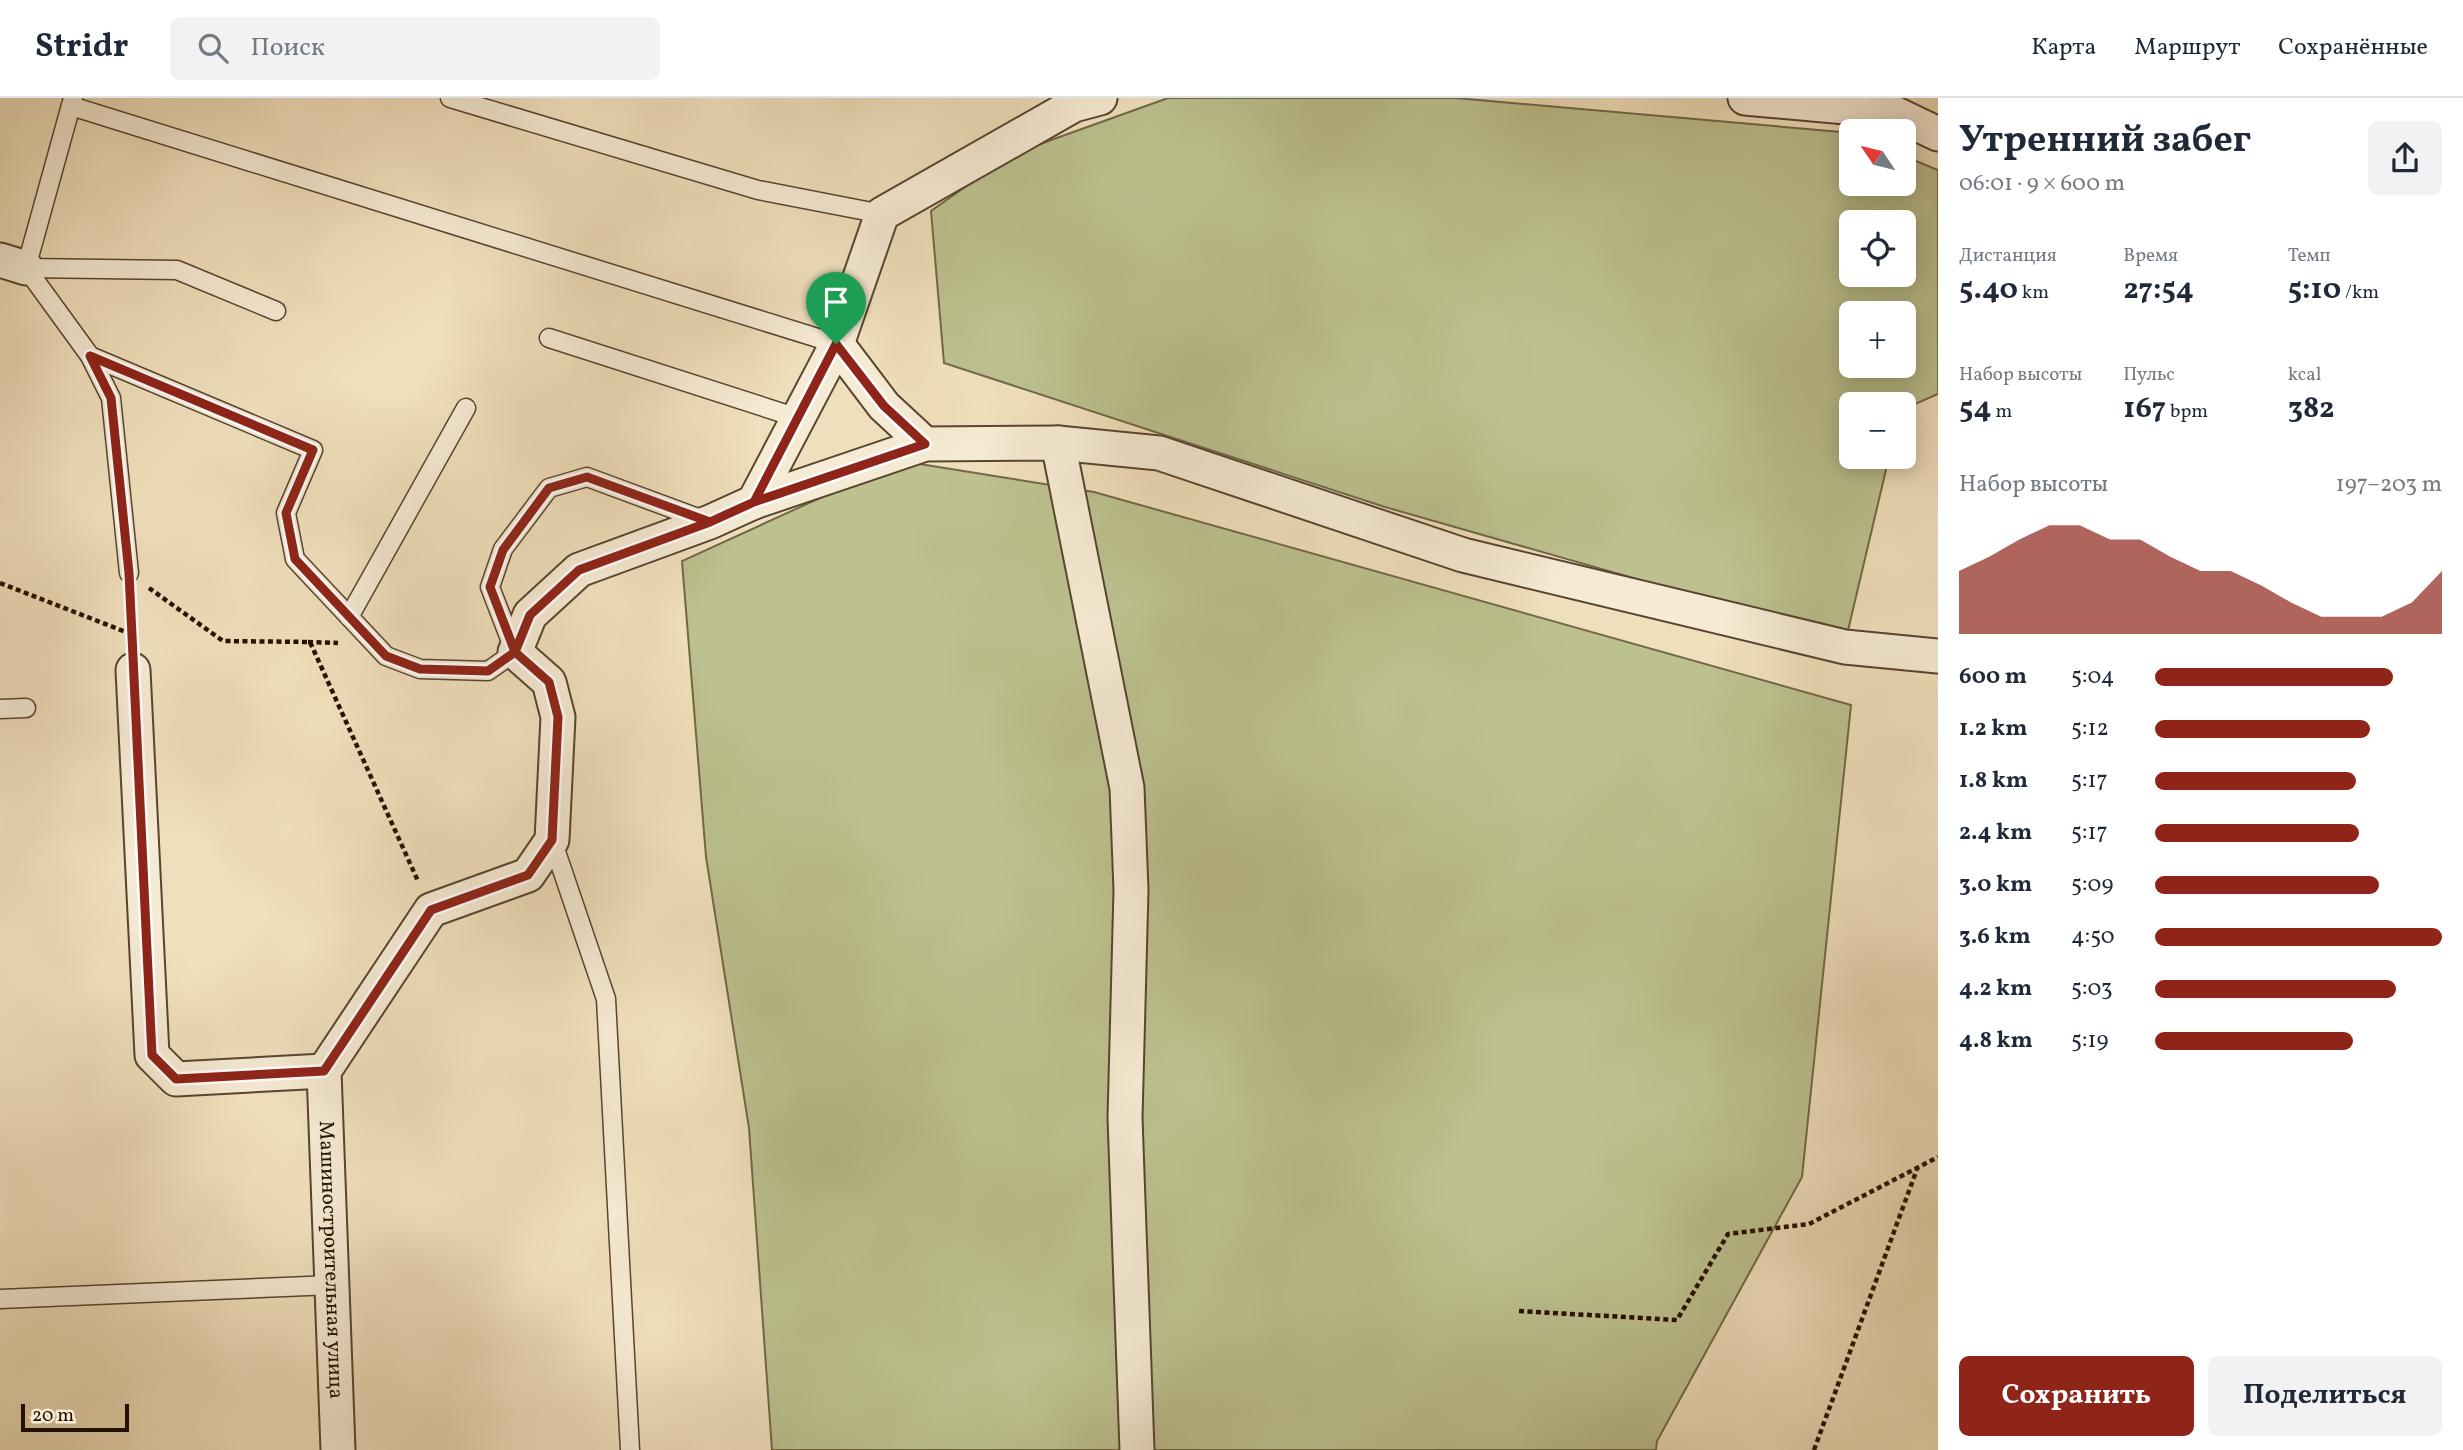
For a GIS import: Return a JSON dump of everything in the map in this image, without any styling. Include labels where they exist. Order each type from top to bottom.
[{"type":"street","points":[[754,502],[836,344],[882,214],[1074,105],[1100,98]]},
{"type":"street","points":[[1745,98],[1891,105],[1938,134]]},
{"type":"street","points":[[836,344],[884,406],[925,444]]},
{"type":"street","points":[[1058,443],[1127,788],[1131,890],[1125,1118],[1137,1450]]},
{"type":"street","points":[[133,670],[152,1055],[176,1079],[324,1071],[431,910],[528,875],[552,840],[558,717],[549,682],[515,652],[530,615],[579,570],[710,522],[754,502],[925,444],[1058,443],[1159,453],[1463,555],[1845,647],[1938,656]]},
{"type":"street","name":"Машиностроительная улица","points":[[324,1071],[338,1450]]},
{"type":"lane","points":[[450,98],[758,190],[882,214]]},
{"type":"lane","points":[[13,264],[72,102],[836,344]]},
{"type":"lane","points":[[13,264],[177,270],[276,311]]},
{"type":"lane","points":[[13,264],[90,356],[111,398],[129,573]]},
{"type":"lane","points":[[549,338],[798,418]]},
{"type":"lane","points":[[90,356],[313,450],[286,513],[295,559],[386,656],[420,669],[488,671],[515,652],[490,587],[503,550],[549,488],[587,477],[710,522]]},
{"type":"lane","points":[[349,617],[466,408]]},
{"type":"lane","points":[[0,709],[26,708]]},
{"type":"lane","points":[[552,840],[606,999],[631,1450]]},
{"type":"lane","points":[[0,1299],[332,1285]]},
{"type":"path","points":[[129,573],[133,670]]},
{"type":"path","points":[[129,573],[223,641],[374,644]]},
{"type":"path","points":[[0,583],[131,634]]},
{"type":"path","points":[[310,642],[431,910]]},
{"type":"path","points":[[1519,1311],[1677,1320],[1728,1234],[1809,1224],[1938,1157]]},
{"type":"path","points":[[1814,1450],[1917,1168]]},
{"type":"green space","points":[[1168,98],[1456,98],[1839,132],[1839,196],[1916,196],[1916,161],[1938,170],[1938,394],[1916,404],[1916,392],[1839,392],[1839,469],[1886,469],[1846,639],[1385,507],[944,363],[931,211],[1012,154]]},
{"type":"green space","points":[[901,461],[1094,492],[1851,705],[1802,1177],[1657,1441],[1656,1450],[772,1450],[749,1128],[706,857],[682,561]]},
{"type":"route","points":[[836,344],[754,502],[710,522],[579,570],[530,615],[515,652],[488,671],[420,669],[386,656],[295,559],[286,513],[313,450],[90,356],[111,398],[129,573],[152,1055],[176,1079],[324,1071],[431,910],[528,875],[552,840],[558,717],[549,682],[515,652],[490,587],[503,550],[549,488],[587,477],[710,522],[754,502],[925,444],[884,406],[836,344]]}]
